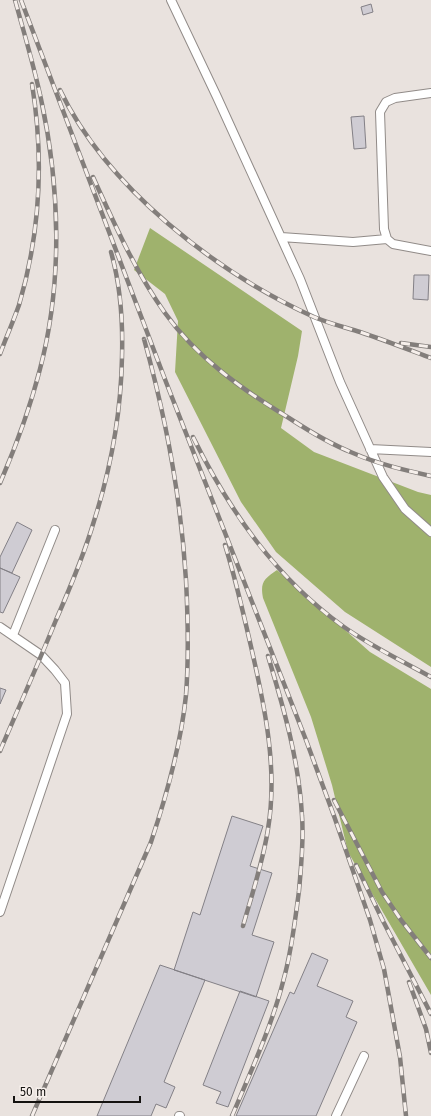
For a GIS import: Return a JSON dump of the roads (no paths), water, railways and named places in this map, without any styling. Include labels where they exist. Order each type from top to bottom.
[{"type":"lane","points":[[171,0],[281,237],[308,298],[340,382],[384,477],[405,509],[419,523],[431,532]]},
{"type":"lane","points":[[431,92],[395,98],[386,102],[380,112],[384,229],[387,239],[393,244],[431,251]]},
{"type":"lane","points":[[281,237],[354,242],[387,239]]},
{"type":"lane","points":[[370,448],[431,452]]},
{"type":"lane","points":[[13,635],[55,530]]},
{"type":"lane","points":[[0,627],[41,655],[55,670],[65,683],[67,714],[0,912]]},
{"type":"lane","points":[[336,1116],[364,1056]]},
{"type":"railway","points":[[0,483],[22,427],[40,369],[53,302],[55,269],[55,200],[47,132],[35,74],[15,0]]},
{"type":"railway","points":[[21,0],[166,382],[306,740],[370,920],[384,969],[400,1057],[406,1116]]},
{"type":"railway","points":[[0,354],[19,305],[32,251],[36,223],[39,168],[36,112],[32,84]]},
{"type":"railway","points":[[60,90],[80,126],[106,161],[135,193],[168,224],[203,252],[240,277],[277,299],[314,317],[369,335],[431,358]]},
{"type":"railway","points":[[93,177],[126,246],[154,297],[178,329],[206,359],[255,396],[304,428],[328,441],[372,460],[431,476]]},
{"type":"railway","points":[[0,751],[72,584],[90,534],[110,461],[120,399],[122,344],[122,318],[119,291],[111,252]]},
{"type":"railway","points":[[32,1116],[151,842],[173,769],[184,714],[187,680],[188,638],[184,549],[166,428],[144,339]]},
{"type":"railway","points":[[401,343],[431,347]]},
{"type":"railway","points":[[193,437],[207,465],[239,517],[276,565],[297,587],[320,608],[354,634],[431,677]]},
{"type":"railway","points":[[225,545],[240,598],[257,673],[269,739],[271,762],[271,807],[266,841],[243,926]]},
{"type":"railway","points":[[232,1116],[254,1065],[279,996],[289,956],[299,891],[303,825],[298,775],[285,715],[268,656]]},
{"type":"railway","points":[[334,800],[382,892],[401,920],[431,958]]},
{"type":"railway","points":[[356,865],[431,1014]]},
{"type":"railway","points":[[409,982],[426,1029],[431,1053]]}]
